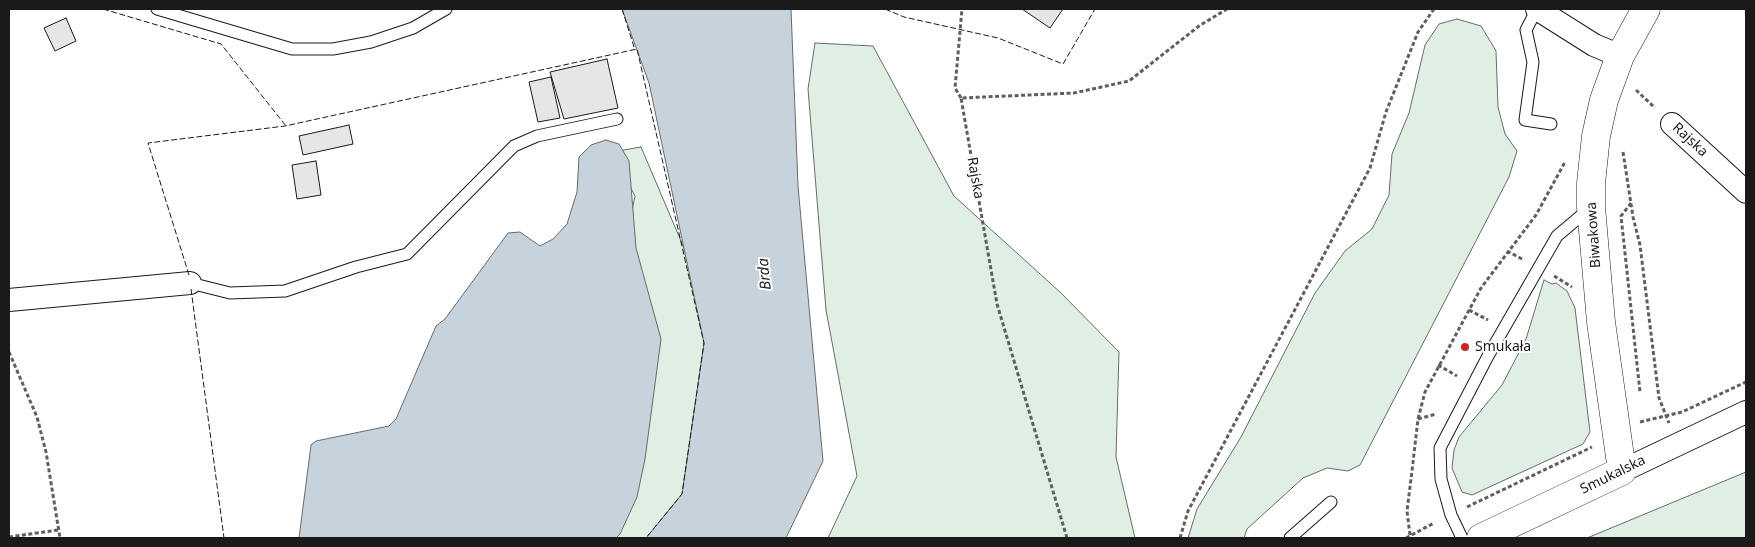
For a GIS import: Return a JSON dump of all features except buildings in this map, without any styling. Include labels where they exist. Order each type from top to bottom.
[{"type":"street","points":[[1537,9],[1594,44],[1620,56]]},
{"type":"street","name":"Biwakowa","points":[[1622,471],[1601,322],[1591,207],[1596,136],[1604,100],[1620,56],[1646,9]]},
{"type":"street","name":"Rajska","points":[[1672,124],[1746,192]]},
{"type":"street","points":[[9,300],[190,283]]},
{"type":"street","name":"Smukalska","points":[[1481,538],[1746,412]]},
{"type":"lane","points":[[157,9],[292,49],[333,49],[371,42],[413,28],[446,9]]},
{"type":"lane","points":[[1537,9],[1526,30],[1533,62],[1525,120],[1550,124]]},
{"type":"lane","points":[[190,283],[230,293],[285,290],[356,267],[407,254],[514,146],[537,136],[617,119]]},
{"type":"lane","points":[[1462,538],[1451,515],[1441,479],[1440,448],[1447,432],[1556,236],[1591,207]]},
{"type":"lane","points":[[1290,538],[1331,502]]},
{"type":"path","name":"Rajska","points":[[962,9],[955,88],[962,98],[997,304],[1067,538]]},
{"type":"path","points":[[962,98],[1074,94],[1129,81],[1199,26],[1227,9]]},
{"type":"path","points":[[1180,538],[1188,510],[1370,168],[1386,112],[1418,32],[1434,9]]},
{"type":"path","name":"Rajska","points":[[1633,88],[1672,124]]},
{"type":"path","points":[[1622,147],[1640,245],[1659,398],[1666,415]]},
{"type":"path","points":[[1410,535],[1407,511],[1418,419],[1425,392],[1438,365],[1492,272],[1536,215],[1566,161]]},
{"type":"path","points":[[1632,202],[1621,216],[1641,401]]},
{"type":"path","points":[[1507,251],[1569,284],[1577,293]]},
{"type":"path","points":[[1469,310],[1488,320]]},
{"type":"path","points":[[9,352],[37,417],[46,452],[60,538]]},
{"type":"path","points":[[1438,365],[1457,376]]},
{"type":"path","points":[[1638,423],[1682,412],[1746,382]]},
{"type":"path","points":[[1642,411],[1643,421]]},
{"type":"path","points":[[1470,506],[1595,446]]},
{"type":"path","points":[[1406,538],[1429,525]]},
{"type":"path","points":[[9,536],[58,530]]},
{"type":"green space","points":[[1457,19],[1481,26],[1496,51],[1498,107],[1505,134],[1517,151],[1509,177],[1360,465],[1348,471],[1327,468],[1303,478],[1247,529],[1244,538],[1188,538],[1197,509],[1241,437],[1315,293],[1345,251],[1372,229],[1389,195],[1392,154],[1409,113],[1425,45],[1439,24]]},
{"type":"green space","points":[[815,43],[873,46],[954,196],[1061,293],[1119,352],[1116,457],[1135,538],[828,538],[857,476],[826,310],[808,89]]},
{"type":"green space","points":[[641,147],[718,328],[679,538],[596,538],[625,244],[635,196],[612,152]]},
{"type":"green space","points":[[1544,280],[1552,284],[1556,283],[1567,291],[1575,308],[1590,432],[1583,444],[1472,495],[1462,492],[1452,468],[1454,450],[1459,437],[1502,385],[1526,339]]},
{"type":"green space","points":[[1746,472],[1746,538],[1587,538]]},
{"type":"water","name":"Brda","points":[[622,9],[791,9],[798,186],[823,461],[786,538],[646,538],[682,494],[704,343],[649,83]]},
{"type":"water","points":[[606,140],[619,144],[629,161],[636,248],[661,339],[645,459],[637,497],[620,534],[616,538],[299,538],[311,445],[316,441],[389,426],[396,419],[436,326],[445,319],[508,233],[520,232],[540,246],[553,239],[567,224],[577,192],[579,157],[591,145]]},
{"type":"fence","points":[[103,9],[221,44],[286,126]]},
{"type":"fence","points":[[622,9],[635,50]]},
{"type":"fence","points":[[885,9],[904,17],[998,38],[1063,64],[1095,9]]},
{"type":"fence","points":[[189,275],[148,143],[285,126],[637,49],[704,343],[682,494],[646,538]]},
{"type":"fence","points":[[191,289],[224,538]]},
{"type":"place","name":"Smukała","points":[[1465,347]]}]
